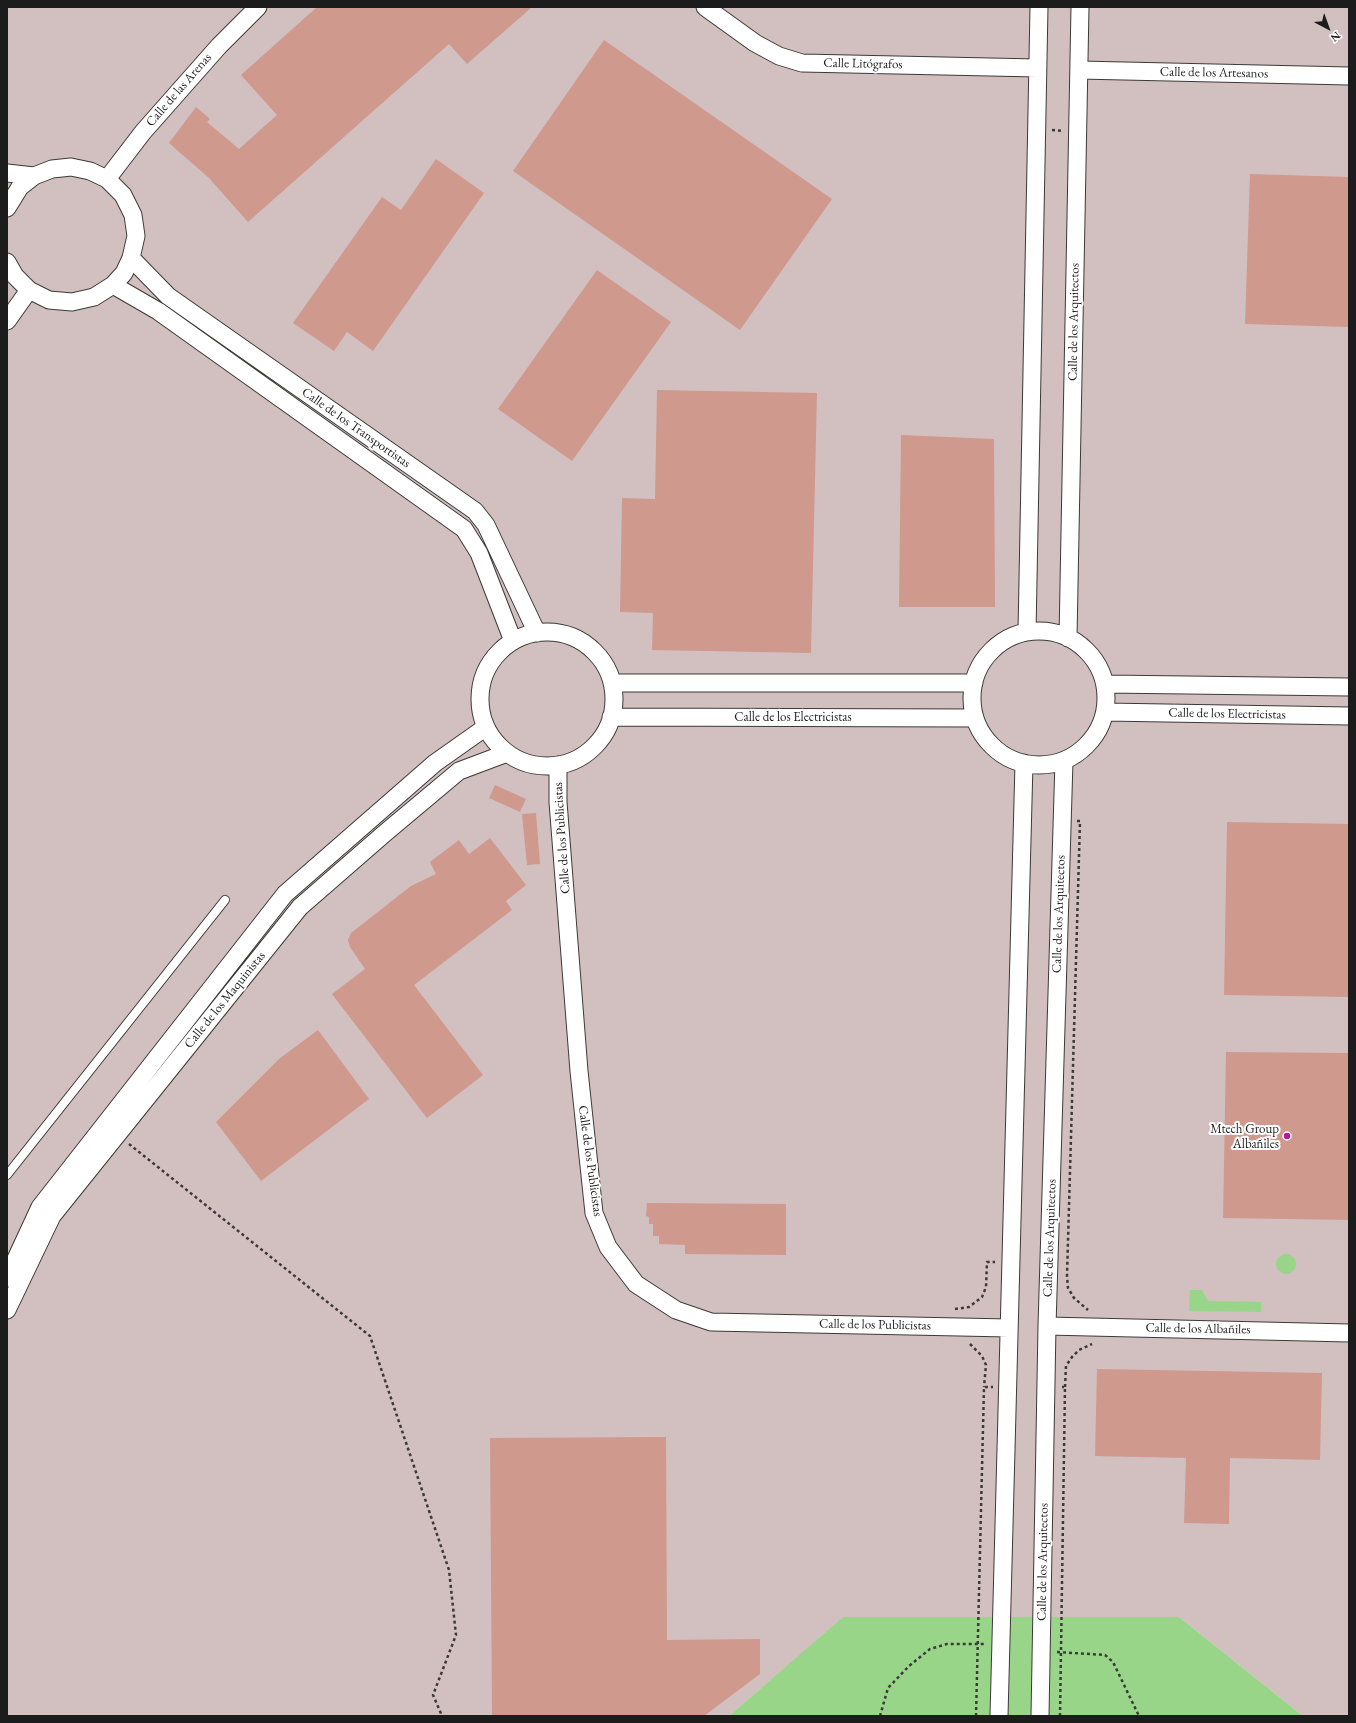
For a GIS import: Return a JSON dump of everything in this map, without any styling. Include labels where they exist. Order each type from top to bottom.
[{"type":"street","name":"Calle de las Arenas","points":[[107,179],[143,132],[163,109],[219,46],[258,7]]},
{"type":"street","name":"Calle Litógrafos","points":[[705,7],[755,43],[778,56],[802,63],[1038,68]]},
{"type":"street","points":[[1027,632],[1039,7]]},
{"type":"street","name":"Calle de los Arquitectos","points":[[1068,638],[1080,7]]},
{"type":"street","name":"Calle de los Artesanos","points":[[1079,70],[1349,76]]},
{"type":"street","points":[[7,208],[20,187],[34,176],[52,169],[71,167],[90,171],[107,179],[123,195],[133,215],[136,236],[131,258],[124,273],[113,285],[94,297],[72,302],[50,300],[29,290],[14,276],[7,262]]},
{"type":"street","points":[[7,173],[34,176]]},
{"type":"street","name":"Calle de los Transportistas","points":[[131,258],[168,296],[475,511],[486,525],[537,633]]},
{"type":"street","name":"Calle de los Transportistas","points":[[113,285],[158,311],[464,529],[479,553],[512,641]]},
{"type":"street","points":[[7,321],[29,290]]},
{"type":"street","points":[[556,632],[575,638],[592,649],[604,665],[612,683],[614,700],[611,716],[604,734],[592,749],[576,759],[558,765],[540,766],[529,763],[507,753],[495,742],[486,727],[480,709],[480,689],[486,670],[497,654],[512,641],[537,633],[556,632]]},
{"type":"street","points":[[1027,632],[1048,632],[1068,638],[1085,649],[1098,665],[1105,684],[1107,698],[1105,712],[1097,733],[1083,750],[1064,761],[1044,765],[1024,764],[1003,754],[986,739],[975,718],[973,707],[974,684],[981,666],[993,650],[1009,639],[1027,632]]},
{"type":"street","points":[[612,683],[974,684]]},
{"type":"street","points":[[1105,684],[1349,687]]},
{"type":"street","name":"Calle de los Electricistas","points":[[1105,712],[1349,716]]},
{"type":"street","name":"Calle de los Electricistas","points":[[611,716],[975,718]]},
{"type":"street","name":"Calle de los Maquinistas","points":[[7,1278],[40,1207],[285,894],[435,763],[486,727]]},
{"type":"street","name":"Calle de los Maquinistas","points":[[7,1310],[52,1216],[300,907],[385,832],[459,771],[507,753]]},
{"type":"street","name":"Calle de los Arquitectos","points":[[1040,1716],[1047,1326],[1064,761]]},
{"type":"street","points":[[999,1716],[1024,764]]},
{"type":"street","name":"Calle de los Publicistas","points":[[558,765],[558,808],[579,1071],[594,1213],[608,1247],[636,1284],[676,1310],[711,1322],[1009,1328]]},
{"type":"street","name":"Calle de los Albañiles","points":[[1047,1326],[1349,1333]]},
{"type":"lane","points":[[7,1175],[225,900]]},
{"type":"path","points":[[1036,129],[1078,132]]},
{"type":"path","points":[[1062,820],[1080,821],[1067,1263],[1068,1288],[1081,1306],[1092,1313]]},
{"type":"path","points":[[117,1134],[370,1336],[448,1570],[456,1635],[433,1695],[442,1716]]},
{"type":"path","points":[[941,1327],[942,1311],[969,1307],[982,1297],[986,1287],[986,1262],[1011,1262]]},
{"type":"path","points":[[1049,1263],[1067,1263]]},
{"type":"path","points":[[967,1341],[982,1356],[986,1365],[984,1388],[976,1716]]},
{"type":"path","points":[[1060,1716],[1066,1366],[1072,1357],[1083,1347],[1094,1344]]},
{"type":"path","points":[[984,1388],[1007,1387]]},
{"type":"path","points":[[1046,1387],[1065,1387]]},
{"type":"path","points":[[880,1716],[888,1688],[909,1666],[930,1649],[947,1644],[1001,1644]]},
{"type":"path","points":[[1041,1652],[1105,1655],[1113,1662],[1139,1716]]},
{"type":"shaded area","points":[[7,7],[1349,7],[1349,1716],[1303,1716],[1179,1617],[844,1617],[729,1716],[7,1716]]},
{"type":"green space","points":[[1286,1254],[1293,1257],[1296,1264],[1293,1271],[1286,1274],[1279,1271],[1276,1264],[1279,1257]]},
{"type":"green space","points":[[1190,1290],[1202,1290],[1208,1301],[1261,1302],[1261,1312],[1189,1311]]},
{"type":"green space","points":[[843,1617],[1179,1617],[1303,1716],[729,1716]]},
{"type":"building","points":[[317,7],[532,7],[467,64],[449,44],[248,222],[209,178],[169,143],[196,107],[210,119],[207,122],[239,149],[277,115],[241,75]]},
{"type":"building","points":[[604,40],[832,199],[740,330],[513,171]]},
{"type":"building","points":[[436,159],[484,193],[373,351],[347,332],[334,351],[293,323],[382,197],[401,210]]},
{"type":"building","points":[[1250,174],[1349,177],[1349,327],[1245,324]]},
{"type":"building","points":[[597,270],[671,322],[572,461],[498,409]]},
{"type":"building","points":[[657,390],[817,393],[811,653],[652,650],[653,613],[620,612],[622,498],[655,499]]},
{"type":"building","points":[[901,435],[994,439],[995,607],[899,607]]},
{"type":"building","points":[[495,785],[526,799],[520,812],[489,798]]},
{"type":"building","points":[[536,813],[540,864],[527,865],[522,814]]},
{"type":"building","points":[[1227,822],[1349,824],[1349,997],[1224,995]]},
{"type":"building","points":[[490,838],[526,885],[506,901],[512,910],[414,985],[483,1075],[427,1118],[332,994],[365,969],[350,947],[348,940],[351,933],[411,886],[436,874],[430,862],[459,840],[469,854]]},
{"type":"building","points":[[318,1030],[369,1099],[261,1181],[216,1122],[279,1059]]},
{"type":"building","name":"Mtech Group Albañiles","points":[[1226,1052],[1349,1053],[1349,1220],[1223,1218]]},
{"type":"building","points":[[647,1203],[786,1204],[786,1255],[685,1254],[685,1245],[659,1244],[659,1236],[653,1236],[653,1224],[649,1224],[649,1217],[646,1216]]},
{"type":"building","points":[[1097,1369],[1322,1373],[1320,1460],[1230,1458],[1229,1524],[1184,1523],[1186,1458],[1095,1456]]},
{"type":"building","points":[[666,1437],[667,1640],[760,1639],[760,1674],[704,1716],[492,1716],[490,1438]]},
{"type":"place","name":"Mtech Group Albañiles","points":[[1287,1136]]}]
